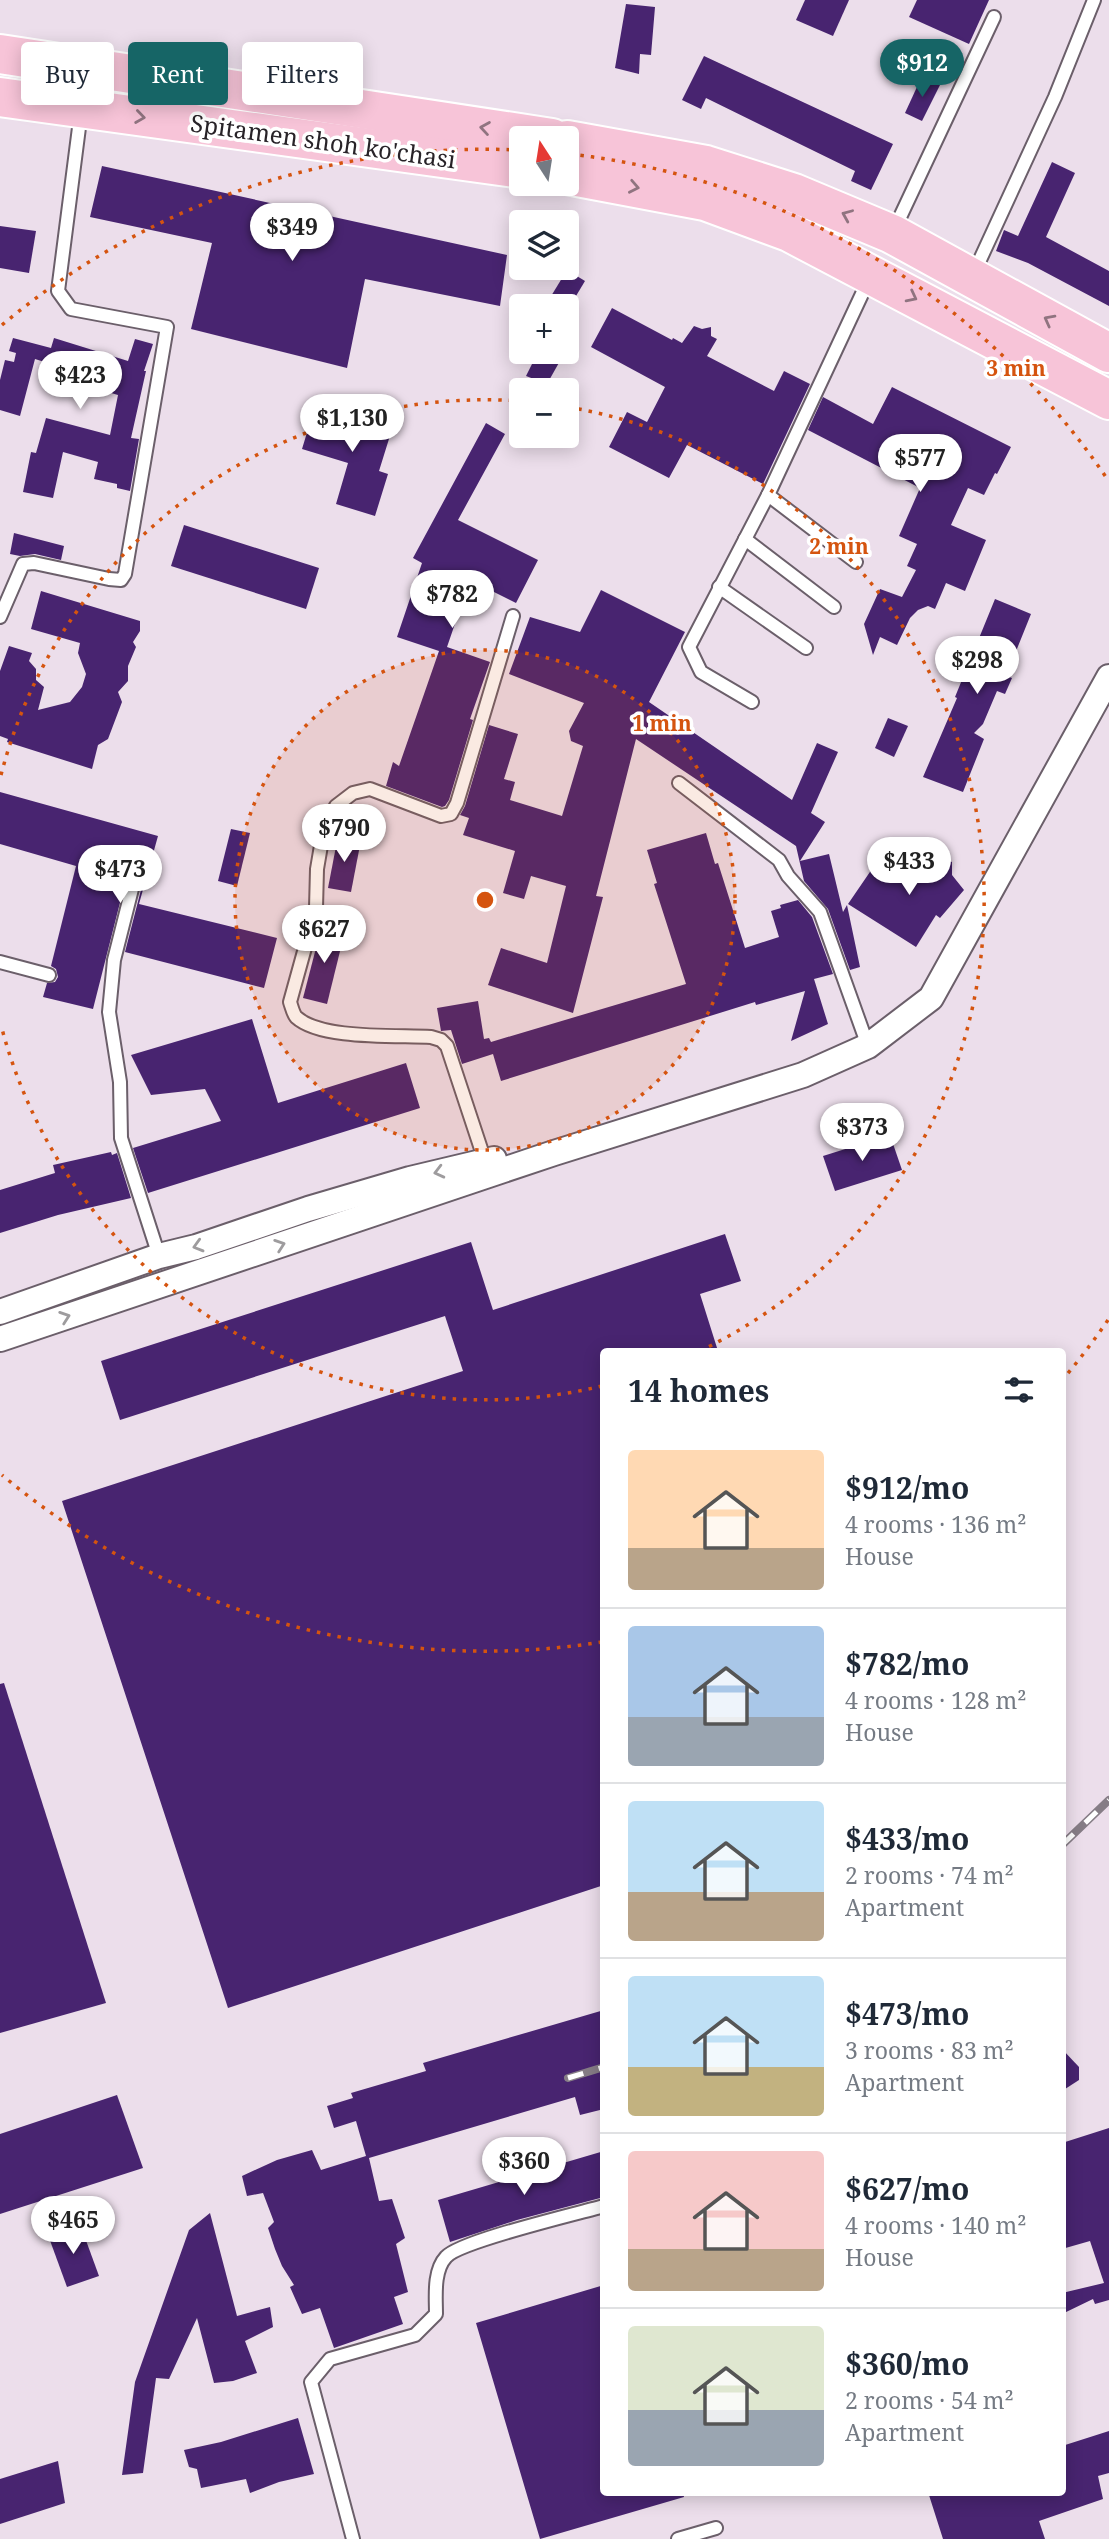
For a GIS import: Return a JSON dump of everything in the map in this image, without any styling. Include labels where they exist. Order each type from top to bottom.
[{"type":"main road","name":"Spitamen shoh ko'chasi","points":[[0,54],[509,131]]},
{"type":"main road","name":"Spitamen shoh ko'chasi","points":[[0,97],[509,167]]},
{"type":"main road","points":[[579,143],[706,165],[794,193],[892,234],[1109,353]]},
{"type":"main road","points":[[579,177],[705,201],[789,232],[1109,400]]},
{"type":"street","points":[[0,1339],[554,1153],[803,1075],[868,1046],[931,998],[1109,677]]},
{"type":"street","points":[[0,1312],[159,1256],[196,1247],[410,1178],[485,1160],[554,1153]]},
{"type":"lane","points":[[971,278],[1055,97],[1094,0]]},
{"type":"lane","points":[[892,234],[994,17]]},
{"type":"lane","points":[[0,617],[23,564],[33,563],[109,579],[121,580],[125,574],[167,327],[71,309],[58,291],[81,109]]},
{"type":"lane","points":[[752,702],[701,672],[689,647],[768,495],[871,276]]},
{"type":"lane","points":[[768,495],[856,562]]},
{"type":"lane","points":[[745,539],[834,607]]},
{"type":"lane","points":[[719,587],[806,648]]},
{"type":"lane","points":[[485,1160],[447,1046],[441,1041],[430,1037],[333,1033],[307,1025],[294,1015],[290,1002],[316,908],[317,869],[324,828],[336,806],[353,793],[370,789],[441,816],[451,814],[457,803],[513,616]]},
{"type":"lane","points":[[679,783],[779,860],[788,876],[820,912],[868,1046]]},
{"type":"lane","points":[[134,881],[105,986],[120,1082],[121,1138],[159,1256]]},
{"type":"lane","points":[[0,962],[49,975]]},
{"type":"lane","points":[[353,2539],[311,2382],[330,2359],[415,2334],[436,2314],[439,2268],[447,2255],[468,2244],[600,2207]]},
{"type":"lane","points":[[678,2539],[716,2528]]},
{"type":"building","points":[[805,0],[849,0],[833,36],[796,20]]},
{"type":"building","points":[[917,0],[989,0],[969,44],[909,17]]},
{"type":"building","points":[[626,4],[655,7],[651,55],[640,54],[639,74],[615,68]]},
{"type":"building","points":[[704,56],[893,144],[871,190],[851,181],[855,171],[706,98],[701,109],[682,100]]},
{"type":"building","points":[[922,76],[940,85],[922,121],[905,113]]},
{"type":"building","points":[[1052,162],[1075,173],[1046,237],[1109,271],[1109,306],[1028,263],[996,251],[1004,230],[1018,236]]},
{"type":"building","points":[[102,166],[507,255],[500,306],[365,279],[347,368],[191,329],[212,243],[90,217]]},
{"type":"building","points":[[0,226],[36,231],[29,273],[0,268]]},
{"type":"building","points":[[579,277],[585,281],[577,294],[552,294],[561,280],[579,280]]},
{"type":"building","points":[[612,308],[682,343],[694,326],[702,329],[711,327],[711,336],[717,339],[707,356],[774,391],[784,371],[810,384],[763,484],[687,445],[669,478],[609,447],[627,412],[647,422],[665,387],[591,347]]},
{"type":"building","points":[[13,338],[51,348],[54,338],[128,361],[135,339],[153,344],[144,371],[131,438],[139,439],[130,491],[117,488],[117,484],[94,479],[98,462],[63,452],[53,498],[23,492],[31,452],[36,453],[46,418],[110,435],[118,395],[70,381],[73,371],[35,359],[20,416],[0,410],[0,380],[5,360],[14,362],[16,353],[9,351]]},
{"type":"building","points":[[532,364],[558,364],[550,378],[526,376]]},
{"type":"building","points":[[892,387],[1011,447],[984,495],[968,488],[951,525],[986,540],[965,591],[946,583],[935,609],[928,606],[918,610],[910,618],[897,645],[880,637],[873,655],[864,624],[880,589],[902,597],[916,570],[907,566],[917,544],[899,536],[920,488],[808,430],[823,397],[873,424]]},
{"type":"building","points":[[316,403],[393,426],[379,471],[388,474],[375,516],[336,504],[348,463],[302,449]]},
{"type":"building","points":[[486,423],[505,434],[458,520],[538,560],[516,603],[470,580],[447,647],[490,662],[470,719],[473,720],[449,800],[442,807],[386,786],[393,762],[399,766],[439,651],[397,637],[422,563],[413,558]]},
{"type":"building","points":[[184,525],[319,568],[306,609],[171,566]]},
{"type":"building","points":[[14,533],[64,546],[61,560],[35,554],[10,554]]},
{"type":"building","points":[[601,590],[685,632],[649,702],[792,800],[817,743],[838,752],[811,813],[825,822],[800,861],[829,854],[843,912],[847,905],[860,967],[850,970],[828,909],[804,881],[796,846],[636,739],[596,896],[603,897],[573,1013],[488,985],[501,948],[547,963],[566,886],[531,876],[524,899],[503,893],[515,851],[463,835],[469,818],[460,815],[489,725],[518,734],[504,779],[515,782],[510,800],[562,816],[583,746],[571,741],[569,731],[584,703],[509,674],[530,617],[580,632]]},
{"type":"building","points":[[41,591],[140,621],[140,631],[133,642],[136,647],[128,666],[128,681],[118,692],[122,702],[108,739],[98,745],[92,769],[7,742],[8,739],[0,736],[0,671],[9,646],[32,653],[29,661],[36,669],[36,680],[44,687],[38,710],[70,702],[82,687],[86,674],[78,653],[80,643],[31,629]]},
{"type":"building","points":[[995,599],[1031,614],[1006,676],[1012,678],[1005,694],[997,691],[983,724],[974,733],[984,739],[963,792],[923,777]]},
{"type":"building","points":[[888,718],[908,726],[894,757],[875,748]]},
{"type":"building","points":[[0,792],[158,836],[139,904],[277,938],[264,988],[125,952],[143,882],[141,875],[132,872],[126,879],[93,1009],[43,997],[47,983],[55,982],[58,977],[56,969],[51,966],[76,866],[0,844]]},
{"type":"building","points":[[231,829],[250,833],[237,886],[218,881]]},
{"type":"building","points":[[706,833],[745,948],[779,937],[771,911],[781,908],[780,905],[798,900],[812,917],[833,974],[814,979],[828,1024],[791,1041],[805,991],[756,1005],[755,1002],[501,1081],[493,1054],[462,1064],[451,1030],[441,1031],[437,1008],[478,1001],[484,1039],[489,1038],[491,1042],[686,984],[654,884],[657,883],[647,850]]},
{"type":"building","points":[[338,836],[361,840],[351,892],[328,888]]},
{"type":"building","points":[[926,852],[952,862],[952,875],[964,890],[940,918],[936,915],[916,947],[848,904],[874,866],[890,876],[900,862],[918,868]]},
{"type":"building","points":[[322,925],[345,931],[327,1004],[303,998]]},
{"type":"building","points":[[252,1019],[278,1103],[406,1063],[420,1108],[148,1193],[133,1148],[221,1121],[205,1089],[151,1095],[131,1055]]},
{"type":"building","points":[[890,1135],[902,1170],[835,1191],[823,1156]]},
{"type":"building","points":[[111,1152],[112,1155],[117,1153],[131,1198],[58,1215],[0,1233],[0,1190],[55,1173],[53,1165]]},
{"type":"building","points":[[725,1234],[741,1281],[700,1294],[717,1348],[600,1348],[600,1886],[228,2008],[62,1501],[463,1371],[445,1316],[120,1420],[101,1361],[471,1242],[493,1310]]},
{"type":"building","points":[[4,1683],[106,2003],[0,2033],[0,1684]]},
{"type":"building","points":[[600,2011],[600,2110],[580,2115],[575,2097],[369,2158],[379,2201],[392,2199],[405,2238],[396,2244],[408,2292],[394,2297],[403,2324],[334,2348],[320,2308],[302,2314],[290,2287],[294,2285],[282,2266],[268,2228],[274,2222],[263,2193],[247,2196],[242,2176],[277,2160],[312,2150],[321,2170],[366,2156],[356,2121],[334,2128],[327,2106],[353,2098],[351,2093],[426,2071],[423,2063]]},
{"type":"building","points":[[1066,2053],[1079,2067],[1079,2080],[1066,2088]]},
{"type":"building","points":[[117,2095],[143,2168],[0,2214],[0,2134]]},
{"type":"building","points":[[1109,2128],[1109,2300],[1095,2304],[1093,2299],[1066,2312],[1066,2292],[1104,2283],[1090,2241],[1066,2248],[1066,2142]]},
{"type":"building","points":[[600,2152],[600,2198],[517,2220],[450,2242],[438,2200]]},
{"type":"building","points":[[210,2213],[237,2316],[270,2307],[273,2327],[245,2341],[257,2373],[233,2381],[214,2383],[197,2318],[169,2379],[156,2378],[143,2473],[122,2475],[135,2382],[189,2230]]},
{"type":"building","points":[[80,2224],[99,2276],[67,2287],[48,2235]]},
{"type":"building","points":[[600,2286],[600,2496],[684,2497],[540,2539],[476,2323]]},
{"type":"building","points":[[298,2418],[314,2474],[279,2482],[250,2493],[246,2479],[201,2488],[197,2469],[189,2467],[184,2450],[221,2442]]},
{"type":"building","points":[[1109,2431],[1109,2473],[1098,2476],[1103,2499],[1039,2521],[1045,2539],[943,2539],[929,2496],[1066,2496],[1066,2445]]},
{"type":"building","points":[[58,2461],[65,2503],[0,2524],[0,2479]]},
{"type":"railway","points":[[1066,1841],[1109,1800]]},
{"type":"railway","points":[[568,2078],[600,2068]]}]
